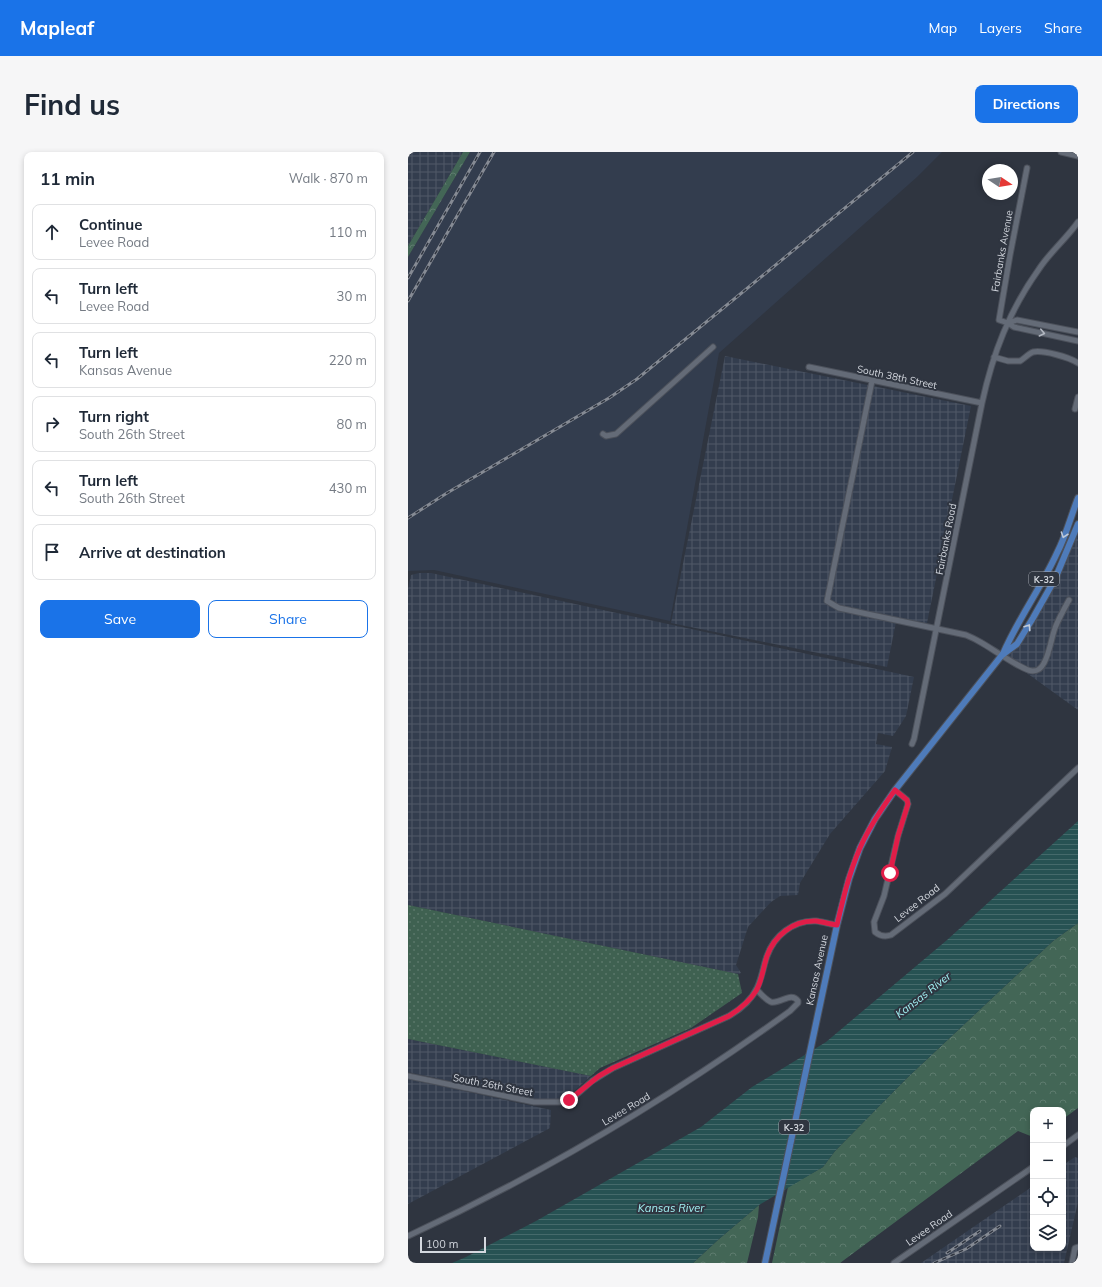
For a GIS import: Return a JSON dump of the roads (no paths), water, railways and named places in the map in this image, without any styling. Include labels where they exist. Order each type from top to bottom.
[{"type":"main road","name":"Kansas Avenue","points":[[1002,656],[1010,638],[1058,552],[1078,498]]},
{"type":"main road","name":"Kansas Avenue","points":[[765,1263],[822,990],[849,878],[860,848],[875,819],[895,790],[1002,656],[1017,644],[1055,579],[1078,524]]},
{"type":"street","points":[[1061,152],[1078,156]]},
{"type":"street","name":"Fairbanks Avenue","points":[[1008,323],[999,320],[1027,168]]},
{"type":"street","points":[[1008,323],[1040,267],[1078,222]]},
{"type":"street","points":[[1008,323],[1017,320],[1078,332]]},
{"type":"street","points":[[1008,323],[1014,327],[1078,341]]},
{"type":"street","name":"Fairbanks Road","points":[[912,744],[982,403],[1000,338],[1008,323]]},
{"type":"street","points":[[603,434],[606,436],[616,434],[713,347]]},
{"type":"street","points":[[994,357],[1008,361],[1020,362],[1029,354],[1034,352],[1042,352],[1072,359],[1078,362]]},
{"type":"street","name":"South 38th Street","points":[[809,367],[982,403]]},
{"type":"street","points":[[872,381],[827,601],[839,608],[966,635],[974,638],[1002,656],[1034,672],[1044,664],[1059,618],[1069,600]]},
{"type":"street","points":[[1075,409],[1078,398]]},
{"type":"street","name":"Levee Road","points":[[895,790],[907,800],[908,804],[898,836],[884,896],[874,922],[875,932],[886,936],[891,935],[945,894],[1078,768]]},
{"type":"street","name":"South 26th Street","points":[[408,1076],[534,1102],[562,1102],[574,1097],[596,1078],[613,1068],[729,1016],[745,1005],[757,990],[769,950],[773,943],[785,930],[804,922],[815,921],[837,925]]},
{"type":"street","name":"Levee Road","points":[[408,1236],[496,1192],[591,1141],[733,1052],[798,1004],[798,1001],[793,997],[778,1002],[769,1001],[757,990]]},
{"type":"street","points":[[1066,1144],[1078,1135]]},
{"type":"street","name":"Levee Road","points":[[894,1263],[1030,1169]]},
{"type":"street","points":[[1072,1263],[1077,1247]]},
{"type":"water","name":"Kansas River","points":[[1078,821],[1078,923],[1053,941],[907,1078],[835,1151],[823,1167],[759,1205],[693,1263],[452,1263],[536,1221],[701,1127],[752,1087],[826,1042],[947,940]]},
{"type":"railway","points":[[408,278],[480,152]]},
{"type":"railway","points":[[408,301],[494,152]]},
{"type":"railway","points":[[408,518],[447,493],[609,398],[637,379],[913,152]]},
{"type":"railway","points":[[934,1263],[966,1249],[1000,1226]]},
{"type":"railway","points":[[947,1253],[980,1231]]}]
